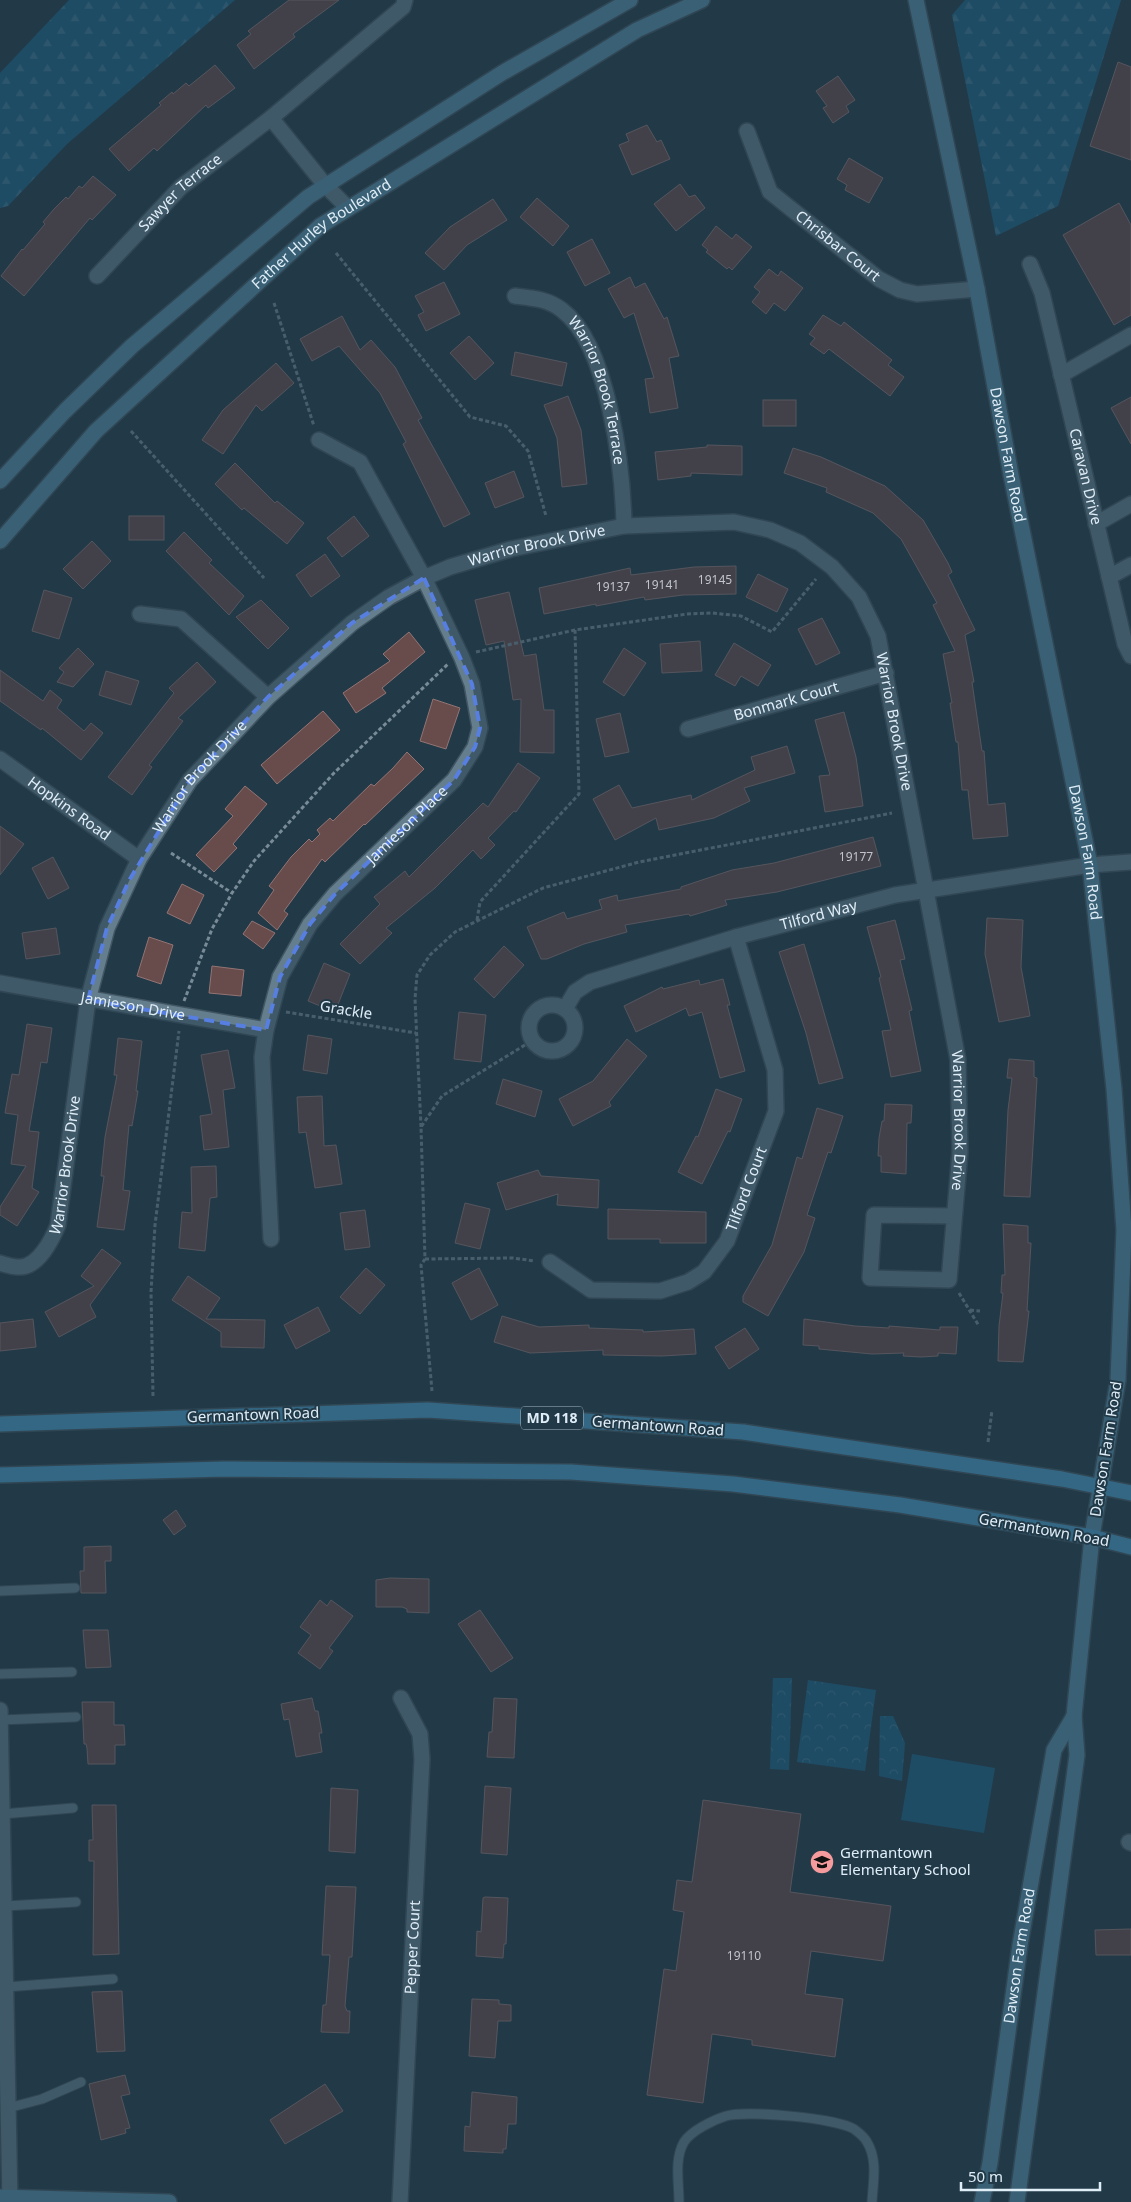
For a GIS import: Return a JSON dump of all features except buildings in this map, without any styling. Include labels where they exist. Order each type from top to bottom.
[{"type":"main road","name":"Germantown Road","points":[[0,1424],[428,1410],[743,1432],[1101,1486],[1131,1494]]},
{"type":"main road","name":"Germantown Road","points":[[0,1474],[225,1469],[571,1472],[733,1484],[891,1503],[1092,1537],[1131,1547]]},
{"type":"street","name":"Sawyer Terrace","points":[[97,276],[181,187],[271,118],[404,7],[405,0]]},
{"type":"street","points":[[0,481],[65,410],[132,346],[325,185],[502,73],[630,0]]},
{"type":"street","name":"Father Hurley Boulevard","points":[[0,541],[96,431],[320,226],[637,30],[702,0]]},
{"type":"street","name":"Dawson Farm Road","points":[[916,0],[977,289],[1011,475],[1090,865],[1114,1089],[1124,1230],[1118,1380],[1092,1537],[1074,1716],[1077,1754],[1017,2202]]},
{"type":"street","points":[[271,118],[325,185],[348,208]]},
{"type":"street","name":"Chrisbar Court","points":[[747,131],[770,192],[879,279],[900,290],[917,294],[977,289]]},
{"type":"street","name":"Caravan Drive","points":[[1030,264],[1042,293],[1125,644],[1131,656]]},
{"type":"street","name":"Warrior Brook Terrace","points":[[515,296],[546,300],[563,310],[572,319],[587,343],[597,366],[614,420],[624,500],[624,526]]},
{"type":"street","points":[[1061,375],[1131,335]]},
{"type":"street","name":"Jamieson Place","points":[[271,1239],[262,1057],[266,1030],[280,977],[310,924],[335,894],[454,780],[475,746],[480,728],[472,684],[424,578],[360,462],[319,440]]},
{"type":"street","points":[[1096,524],[1131,504]]},
{"type":"street","name":"Warrior Brook Drive","points":[[0,1264],[21,1268],[36,1260],[52,1241],[58,1225],[88,1000],[107,928],[139,859],[190,780],[268,697],[352,623],[389,597],[424,578],[450,567],[511,549],[624,526],[734,522],[770,530],[800,543],[832,567],[859,597],[878,636],[958,1060],[960,1152],[949,1280]]},
{"type":"street","points":[[1109,577],[1131,565]]},
{"type":"street","points":[[140,614],[181,619],[268,697]]},
{"type":"street","name":"Bonmark Court","points":[[688,729],[886,673]]},
{"type":"street","name":"Hopkins Road","points":[[0,759],[139,859]]},
{"type":"street","points":[[1090,865],[1131,862]]},
{"type":"street","name":"Tilford Way","points":[[565,1009],[575,992],[590,982],[736,938],[895,894],[1090,865]]},
{"type":"street","name":"Tilford Court","points":[[550,1262],[591,1290],[660,1291],[688,1282],[704,1272],[727,1241],[776,1112],[775,1070],[736,938]]},
{"type":"street","name":"Jamieson Drive","points":[[0,983],[266,1030]]},
{"type":"street","points":[[550,1005],[565,1009],[570,1014],[575,1027],[574,1035],[566,1047],[552,1051],[545,1050],[532,1040],[529,1025],[536,1011],[550,1005]]},
{"type":"street","points":[[949,1280],[870,1278],[874,1215],[954,1216]]},
{"type":"street","name":"Pepper Court","points":[[400,2202],[422,1760],[420,1734],[401,1698]]},
{"type":"street","points":[[0,1710],[8,2108],[6,2199],[169,2202]]},
{"type":"street","name":"Dawson Farm Road","points":[[982,2202],[1020,1945],[1054,1750],[1074,1716]]},
{"type":"lane","points":[[0,1590],[75,1588]]},
{"type":"lane","points":[[0,1674],[72,1672]]},
{"type":"lane","points":[[0,1720],[76,1717]]},
{"type":"lane","points":[[2,1821],[73,1808]]},
{"type":"lane","points":[[3,1909],[76,1902]]},
{"type":"lane","points":[[6,1987],[114,1978]]},
{"type":"lane","points":[[8,2108],[42,2099],[82,2082]]},
{"type":"lane","points":[[679,2202],[678,2155],[685,2140],[700,2128],[725,2116],[744,2113],[830,2122],[853,2128],[867,2142],[874,2164],[872,2202]]},
{"type":"path","points":[[336,253],[470,417],[506,426],[528,451],[546,516]]},
{"type":"path","points":[[274,303],[319,440]]},
{"type":"path","points":[[131,431],[264,578]]},
{"type":"path","points":[[473,654],[575,630],[712,612],[741,616],[772,632],[816,579]]},
{"type":"path","points":[[477,920],[480,902],[579,794],[575,630]]},
{"type":"path","points":[[183,1004],[212,929],[232,893],[264,850],[334,773],[450,663]]},
{"type":"path","points":[[432,1391],[421,1265],[425,1259],[414,999],[416,975],[430,955],[455,932],[542,888],[640,862],[892,812]]},
{"type":"path","points":[[171,853],[232,893]]},
{"type":"path","name":"Grackle","points":[[272,1009],[416,1033]]},
{"type":"path","points":[[153,1396],[151,1292],[155,1225],[180,1028]]},
{"type":"path","points":[[420,1127],[442,1096],[532,1040]]},
{"type":"path","points":[[425,1259],[513,1258],[550,1262]]},
{"type":"path","points":[[949,1280],[979,1326]]},
{"type":"path","points":[[969,1310],[980,1311]]},
{"type":"path","points":[[988,1442],[992,1410]]},
{"type":"highlighted area","points":[[424,578],[472,684],[480,728],[475,747],[454,780],[335,894],[310,924],[280,977],[266,1030],[88,1000],[107,928],[130,879],[190,780],[268,697],[352,623]]},
{"type":"green space","points":[[69,0],[235,0],[67,144],[8,206],[0,208],[0,73]]},
{"type":"green space","points":[[965,0],[1121,0],[1058,206],[996,236],[952,15]]},
{"type":"green space","points":[[773,1678],[792,1678],[789,1770],[770,1769]]},
{"type":"green space","points":[[808,1680],[876,1690],[865,1771],[797,1762]]},
{"type":"green space","points":[[880,1716],[893,1716],[905,1743],[902,1781],[879,1776]]},
{"type":"green space","points":[[912,1754],[995,1768],[984,1833],[901,1820]]},
{"type":"place","name":"Germantown Elementary School","points":[[822,1862]]}]
